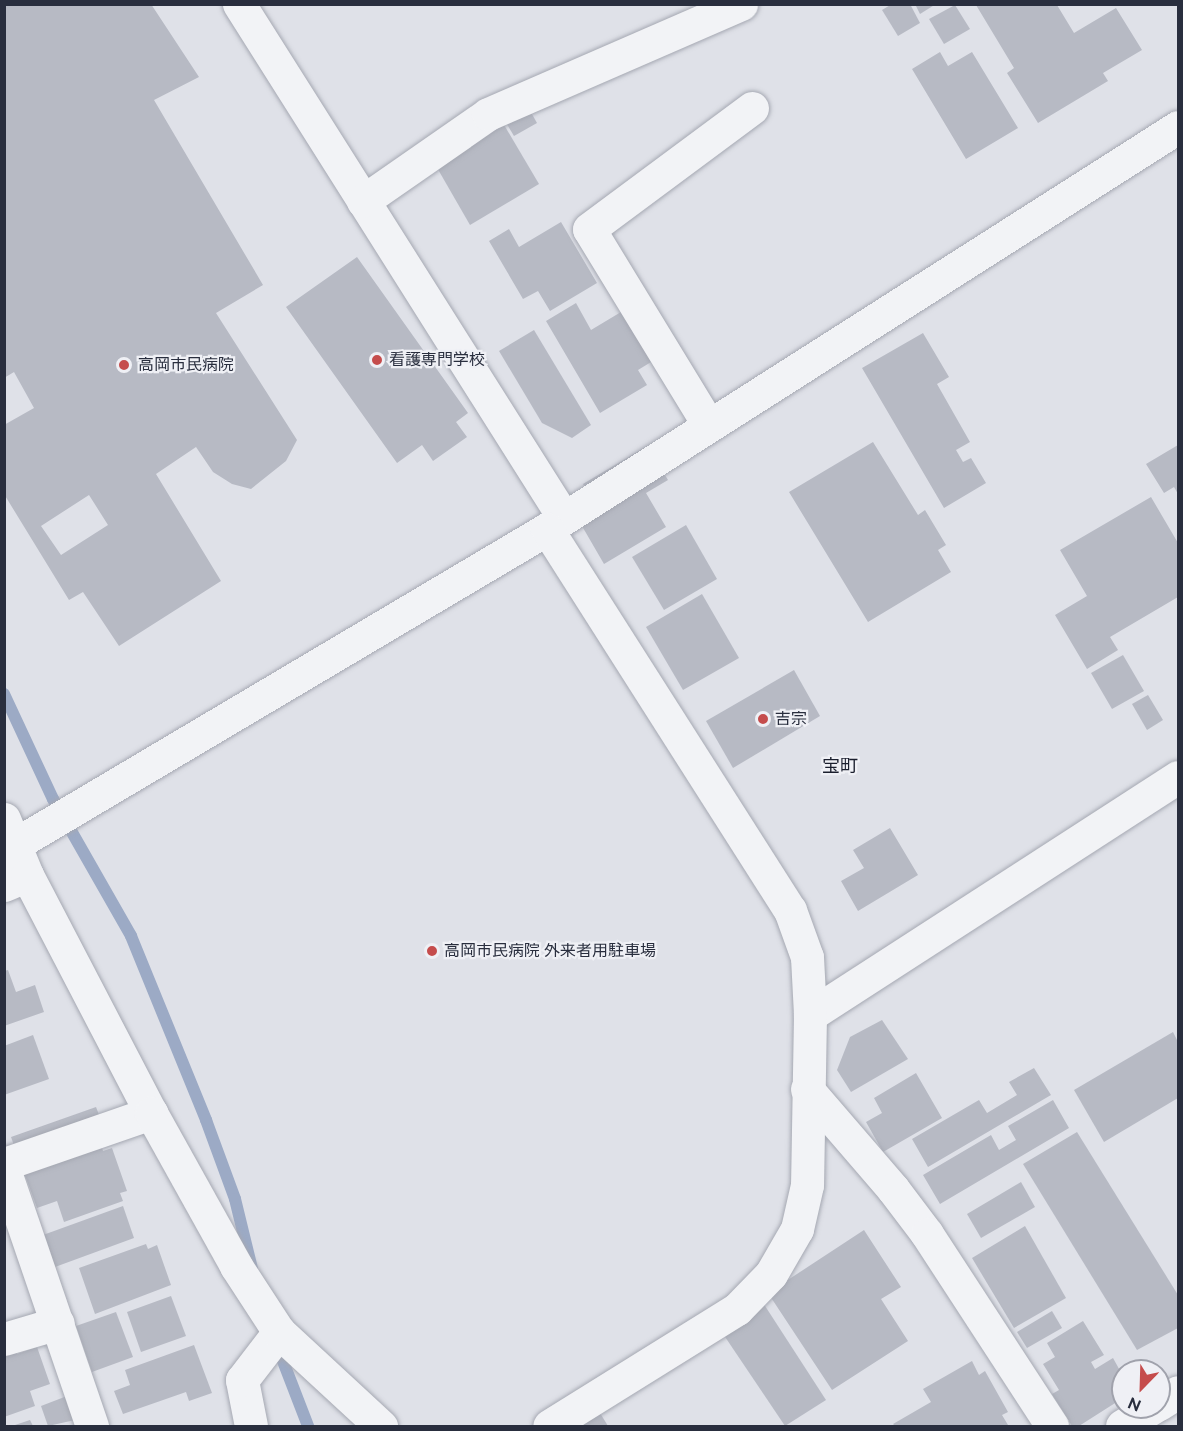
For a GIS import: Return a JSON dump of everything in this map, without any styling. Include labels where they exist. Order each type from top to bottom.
[{"type":"street","points":[[363,201],[488,114],[741,4]]},
{"type":"street","points":[[243,6],[790,910],[807,957],[810,1015],[807,1185],[797,1229],[771,1274],[737,1309],[549,1426]]},
{"type":"street","points":[[708,424],[589,229],[752,108]]},
{"type":"street","points":[[381,1426],[279,1332],[236,1266],[151,1113],[16,880],[9,832],[555,524],[708,424],[1179,127]]},
{"type":"street","points":[[810,1015],[1179,777]]},
{"type":"street","points":[[807,1089],[893,1189],[927,1234],[1052,1426]]},
{"type":"street","points":[[4,1164],[151,1113]]},
{"type":"street","points":[[4,1169],[92,1426]]},
{"type":"street","points":[[4,1339],[58,1323]]},
{"type":"street","points":[[251,1426],[242,1380],[279,1332]]},
{"type":"building","points":[[4,4],[151,4],[199,77],[154,100],[263,285],[216,313],[297,440],[286,461],[251,489],[232,484],[213,472],[196,447],[156,474],[221,581],[119,646],[83,592],[69,600],[4,494],[4,425],[34,408],[14,372],[4,378]],"holes":[[[89,495],[108,525],[61,555],[41,526]]]},
{"type":"building","points":[[892,4],[910,4],[920,23],[898,36],[882,10]]},
{"type":"building","points":[[915,4],[936,4],[920,14]]},
{"type":"building","points":[[955,5],[970,29],[944,44],[929,19]]},
{"type":"building","points":[[976,5],[1057,5],[1074,33],[1116,8],[1142,50],[1103,73],[1108,81],[1038,123],[1007,73],[1014,68]]},
{"type":"building","points":[[940,52],[948,66],[972,52],[1018,128],[966,159],[912,69]]},
{"type":"building","points":[[520,93],[537,123],[514,136],[496,106]]},
{"type":"building","points":[[500,118],[539,184],[470,225],[432,159]]},
{"type":"building","points":[[561,222],[597,283],[550,311],[538,291],[523,299],[489,241],[509,229],[519,247]]},
{"type":"building","name":"看護専門学校","points":[[357,257],[468,413],[456,422],[467,437],[433,461],[422,445],[397,463],[286,307]]},
{"type":"building","points":[[576,303],[591,330],[626,309],[656,359],[638,370],[647,385],[600,413],[546,321]]},
{"type":"building","points":[[534,330],[591,425],[572,438],[542,423],[499,351]]},
{"type":"building","points":[[923,333],[949,377],[937,384],[970,442],[956,450],[963,462],[971,458],[986,483],[944,508],[862,368]]},
{"type":"building","points":[[873,442],[918,515],[925,510],[946,545],[938,550],[951,572],[868,622],[789,492]]},
{"type":"building","points":[[1178,445],[1178,494],[1174,487],[1164,493],[1146,464]]},
{"type":"building","points":[[647,446],[668,480],[646,493],[666,527],[604,564],[575,514],[594,503],[583,484]]},
{"type":"building","points":[[1151,497],[1178,543],[1178,597],[1110,637],[1118,650],[1087,669],[1055,615],[1087,596],[1060,550]]},
{"type":"building","points":[[686,525],[717,579],[664,610],[632,557]]},
{"type":"building","points":[[702,594],[739,658],[683,690],[646,627]]},
{"type":"building","points":[[1123,655],[1144,691],[1112,709],[1091,673]]},
{"type":"building","name":"吉宗","points":[[794,670],[820,716],[733,768],[706,721]]},
{"type":"building","points":[[1148,695],[1163,720],[1147,730],[1132,704]]},
{"type":"building","points":[[890,828],[918,875],[858,911],[841,881],[864,868],[853,850]]},
{"type":"building","points":[[8,970],[16,992],[35,985],[44,1012],[4,1026],[4,971]]},
{"type":"building","points":[[882,1020],[908,1059],[851,1092],[837,1070],[850,1037]]},
{"type":"building","points":[[1173,1032],[1178,1042],[1178,1098],[1104,1142],[1074,1090]]},
{"type":"building","points":[[33,1035],[49,1079],[4,1095],[4,1046]]},
{"type":"building","points":[[1034,1068],[1051,1095],[928,1167],[912,1139],[979,1100],[987,1113],[1017,1095],[1009,1082]]},
{"type":"building","points":[[916,1073],[942,1118],[883,1152],[866,1122],[882,1113],[874,1098]]},
{"type":"building","points":[[1053,1100],[1069,1128],[940,1204],[923,1175],[991,1135],[999,1150],[1016,1140],[1008,1126]]},
{"type":"building","points":[[96,1107],[106,1133],[98,1136],[103,1151],[112,1148],[127,1191],[120,1193],[123,1201],[64,1222],[57,1201],[37,1208],[11,1137]]},
{"type":"building","points":[[1077,1132],[1178,1295],[1178,1328],[1137,1350],[1023,1164]]},
{"type":"building","points":[[1021,1182],[1035,1207],[981,1238],[967,1214]]},
{"type":"building","points":[[123,1206],[134,1238],[55,1267],[43,1235]]},
{"type":"building","points":[[1025,1226],[1066,1298],[1014,1328],[972,1258]]},
{"type":"building","points":[[864,1230],[901,1287],[881,1299],[908,1341],[832,1390],[768,1293]]},
{"type":"building","points":[[146,1244],[148,1249],[157,1245],[171,1285],[95,1314],[79,1268]]},
{"type":"building","points":[[756,1292],[826,1400],[785,1426],[713,1319]]},
{"type":"building","points":[[171,1296],[186,1336],[141,1352],[127,1312]]},
{"type":"building","points":[[1052,1311],[1062,1328],[1027,1348],[1017,1332]]},
{"type":"building","points":[[116,1312],[133,1357],[92,1372],[76,1326]]},
{"type":"building","points":[[4,1320],[17,1354],[37,1347],[50,1384],[30,1391],[35,1406],[4,1417]]},
{"type":"building","points":[[1083,1321],[1104,1355],[1091,1362],[1095,1369],[1111,1359],[1111,1406],[1079,1426],[1072,1426],[1052,1394],[1059,1390],[1043,1364],[1055,1357],[1047,1343]]},
{"type":"building","points":[[194,1345],[212,1393],[189,1401],[186,1392],[123,1414],[114,1391],[130,1385],[125,1370]]},
{"type":"building","points":[[972,1361],[979,1375],[985,1371],[1008,1412],[1002,1415],[1008,1425],[895,1426],[893,1424],[931,1402],[923,1389]]},
{"type":"building","points":[[589,1395],[608,1426],[560,1426]]},
{"type":"building","points":[[67,1396],[75,1420],[48,1426],[41,1406]]},
{"type":"building","points":[[30,1420],[33,1426],[12,1426]]},
{"type":"waterway","points":[[4,694],[53,799],[131,936],[206,1120],[235,1199],[252,1269]]},
{"type":"waterway","points":[[276,1343],[308,1426]]},
{"type":"place","name":"看護専門学校","points":[[377,360]]},
{"type":"place","name":"高岡市民病院","points":[[124,365]]},
{"type":"place","name":"吉宗","points":[[763,719]]},
{"type":"place","name":"高岡市民病院 外来者用駐車場","points":[[432,951]]},
{"type":"district","name":"宝町","points":[[840,766]]}]
